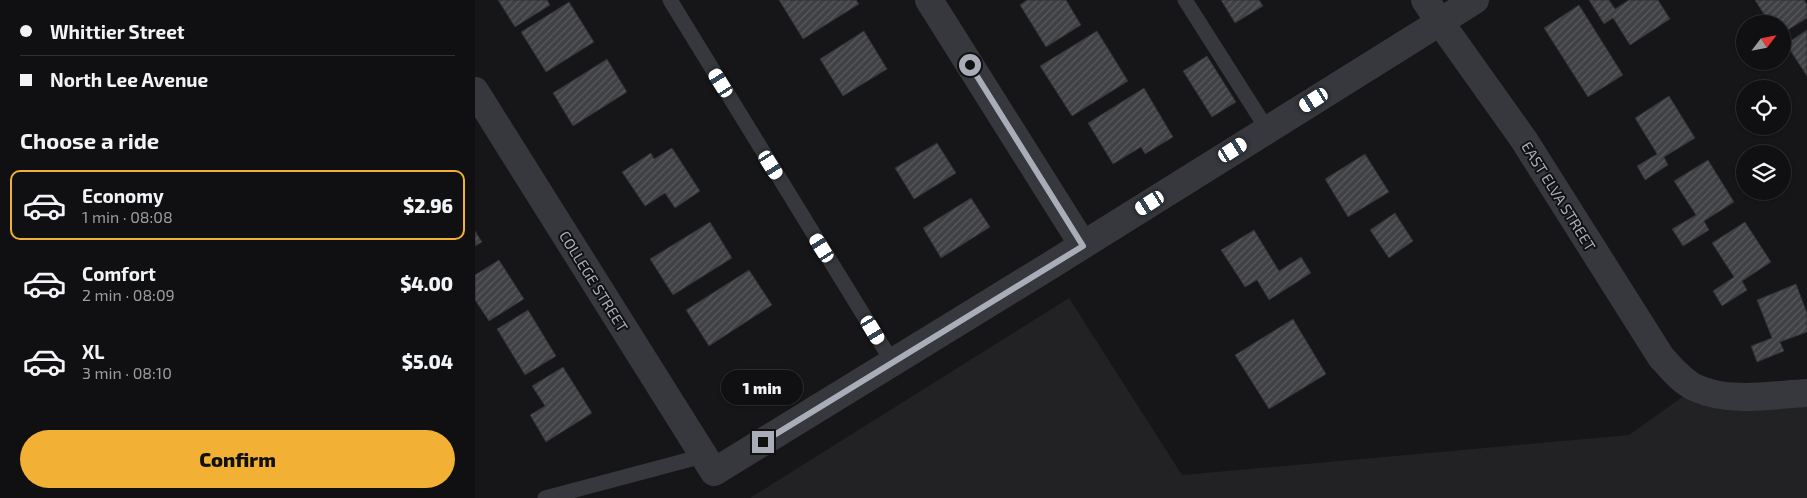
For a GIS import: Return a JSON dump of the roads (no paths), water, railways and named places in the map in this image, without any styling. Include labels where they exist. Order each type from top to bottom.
[{"type":"street","points":[[929,0],[1083,246]]},
{"type":"street","points":[[708,464],[893,363],[1083,246],[1267,129],[1433,11],[1475,0]]},
{"type":"street","name":"EAST ELVA STREET","points":[[1433,11],[1524,140],[1661,357],[1680,377],[1695,388],[1729,396],[1807,393]]},
{"type":"street","name":"COLLEGE STREET","points":[[475,91],[708,464]]},
{"type":"lane","points":[[670,0],[893,363]]},
{"type":"lane","points":[[1185,0],[1267,129]]},
{"type":"lane","points":[[545,498],[708,464]]}]
